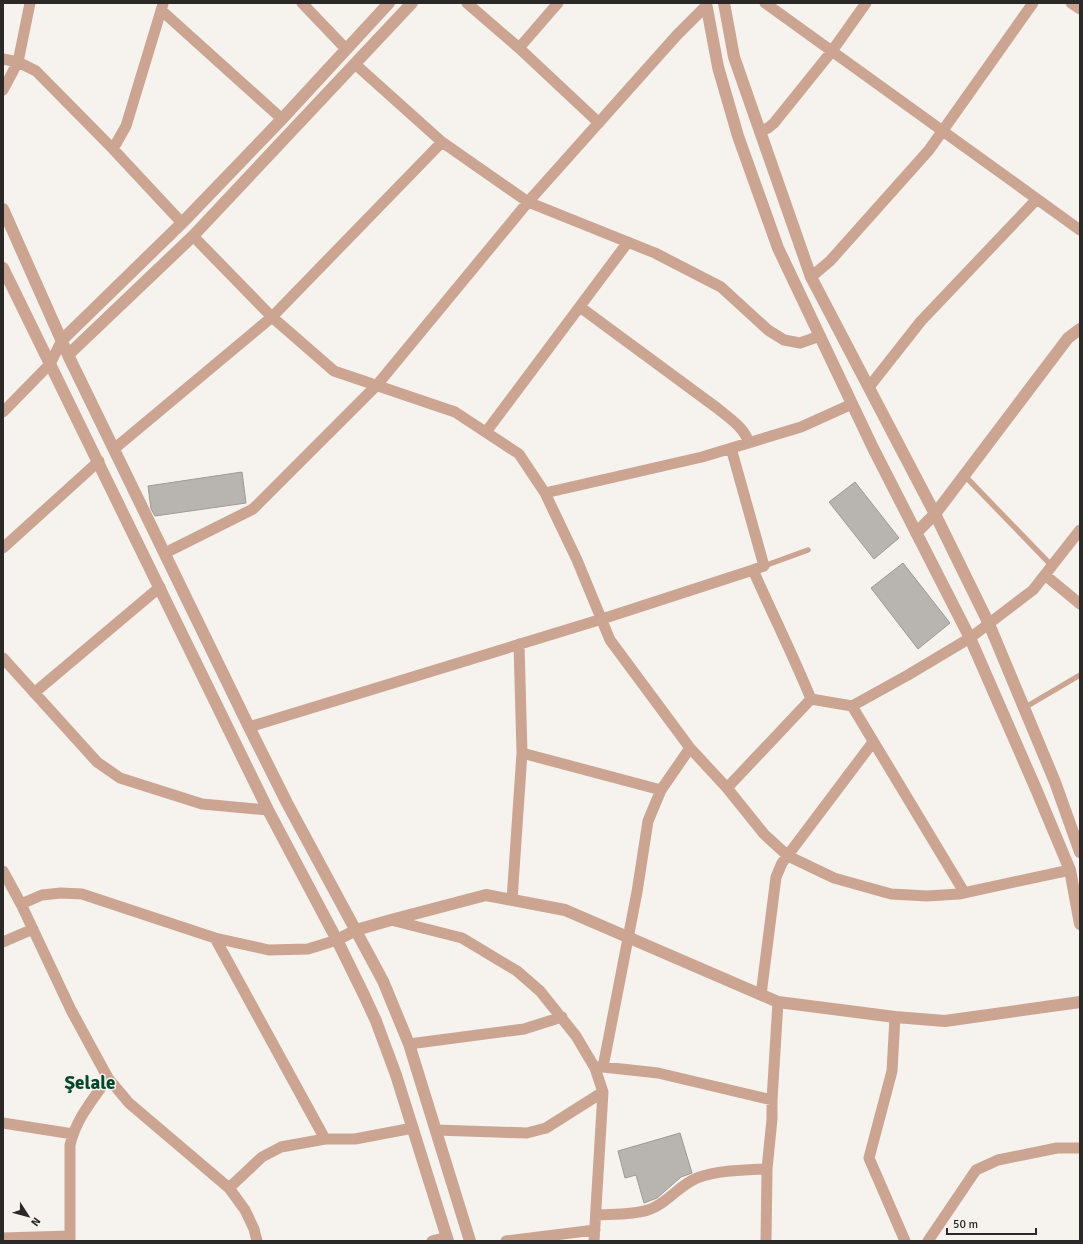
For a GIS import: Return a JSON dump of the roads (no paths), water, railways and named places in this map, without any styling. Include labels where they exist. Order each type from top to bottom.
[{"type":"street","points":[[3,90],[18,62],[30,3]]},
{"type":"street","points":[[302,3],[346,49]]},
{"type":"street","points":[[3,412],[50,364],[62,340],[182,224],[282,119],[388,3]]},
{"type":"street","points":[[50,364],[68,355],[193,236],[412,3]]},
{"type":"street","points":[[467,3],[519,48],[599,123]]},
{"type":"street","points":[[519,48],[558,3]]},
{"type":"street","points":[[724,3],[734,57],[811,277],[935,514],[989,624],[1055,782],[1080,852]]},
{"type":"street","points":[[765,3],[1080,230]]},
{"type":"street","points":[[760,131],[768,128],[774,123],[832,51],[866,3]]},
{"type":"street","points":[[811,277],[830,261],[928,150],[1033,3]]},
{"type":"street","points":[[1071,3],[1080,10]]},
{"type":"street","points":[[165,553],[253,509],[377,385],[528,202],[677,35],[706,5]]},
{"type":"street","points":[[706,5],[718,67],[738,136],[778,248],[873,448],[970,638],[1070,870],[1080,924]]},
{"type":"street","points":[[112,148],[126,126],[162,6],[282,119]]},
{"type":"street","points":[[3,59],[18,62],[36,71],[112,148],[182,224]]},
{"type":"street","points":[[355,64],[442,142],[528,202],[655,253],[721,287],[768,330],[784,340],[800,343],[820,336]]},
{"type":"street","points":[[114,448],[272,317],[442,142]]},
{"type":"street","points":[[869,387],[921,321],[1036,199]]},
{"type":"street","points":[[3,209],[68,355],[249,727],[287,802],[383,982],[410,1044],[470,1241]]},
{"type":"street","points":[[193,236],[272,317],[334,371],[455,412],[519,454],[546,493],[577,560],[610,640],[690,748],[727,788],[764,834],[788,856],[834,878],[891,894],[927,896],[964,892],[1070,870]]},
{"type":"street","points":[[486,432],[628,242]]},
{"type":"street","points":[[3,268],[268,810],[337,940],[376,1022],[396,1075],[448,1239],[432,1241]]},
{"type":"street","points":[[580,307],[737,424],[747,437],[749,443]]},
{"type":"street","points":[[916,533],[935,514],[1068,338],[1080,329]]},
{"type":"street","points":[[546,493],[702,457],[801,427],[852,404]]},
{"type":"street","points":[[249,727],[602,619],[764,566],[731,448]]},
{"type":"street","points":[[3,548],[98,461]]},
{"type":"street","points":[[811,699],[852,706],[970,638],[1032,590],[1080,530]]},
{"type":"street","points":[[753,570],[779,629],[796,662],[811,699]]},
{"type":"street","points":[[1045,575],[1080,604]]},
{"type":"street","points":[[34,693],[160,587]]},
{"type":"street","points":[[512,900],[522,753],[519,644]]},
{"type":"street","points":[[3,658],[97,762],[120,778],[202,804],[268,810]]},
{"type":"street","points":[[727,788],[811,699]]},
{"type":"street","points":[[852,706],[964,892]]},
{"type":"street","points":[[761,995],[776,877],[782,863],[873,742]]},
{"type":"street","points":[[506,1241],[594,1236],[603,1092],[599,1067],[637,892],[648,821],[661,790],[690,748]]},
{"type":"street","points":[[522,753],[661,790]]},
{"type":"street","points":[[3,871],[21,904],[71,1010],[108,1078],[129,1103],[229,1188],[245,1210],[254,1229],[256,1241]]},
{"type":"street","points":[[21,904],[42,895],[61,893],[82,894],[215,938],[269,950],[308,949],[337,940],[356,930],[486,895],[565,910],[778,1002],[895,1016],[945,1020],[1080,1002]]},
{"type":"street","points":[[391,920],[462,938],[517,971],[540,991],[562,1017],[599,1067],[658,1073],[772,1100]]},
{"type":"street","points":[[3,942],[33,929]]},
{"type":"street","points":[[215,938],[325,1139]]},
{"type":"street","points":[[766,1241],[767,1168],[772,1119],[778,1002]]},
{"type":"street","points":[[895,1016],[892,1070],[869,1158],[905,1241]]},
{"type":"street","points":[[410,1044],[524,1029],[562,1017]]},
{"type":"street","points":[[3,1238],[70,1238],[70,1145],[80,1117],[108,1078]]},
{"type":"street","points":[[436,1130],[527,1133],[546,1128],[603,1092]]},
{"type":"street","points":[[3,1123],[73,1134]]},
{"type":"street","points":[[229,1188],[262,1157],[281,1147],[325,1139],[355,1139],[412,1128]]},
{"type":"street","points":[[928,1241],[976,1170],[998,1160],[1057,1148],[1080,1148]]},
{"type":"street","points":[[596,1215],[648,1210],[689,1182],[705,1176],[732,1171],[767,1168]]},
{"type":"lane","points":[[964,475],[1052,566]]},
{"type":"lane","points":[[764,566],[808,550]]},
{"type":"lane","points":[[1024,708],[1080,675]]},
{"type":"district","name":"Şelale","points":[[90,1083]]}]
